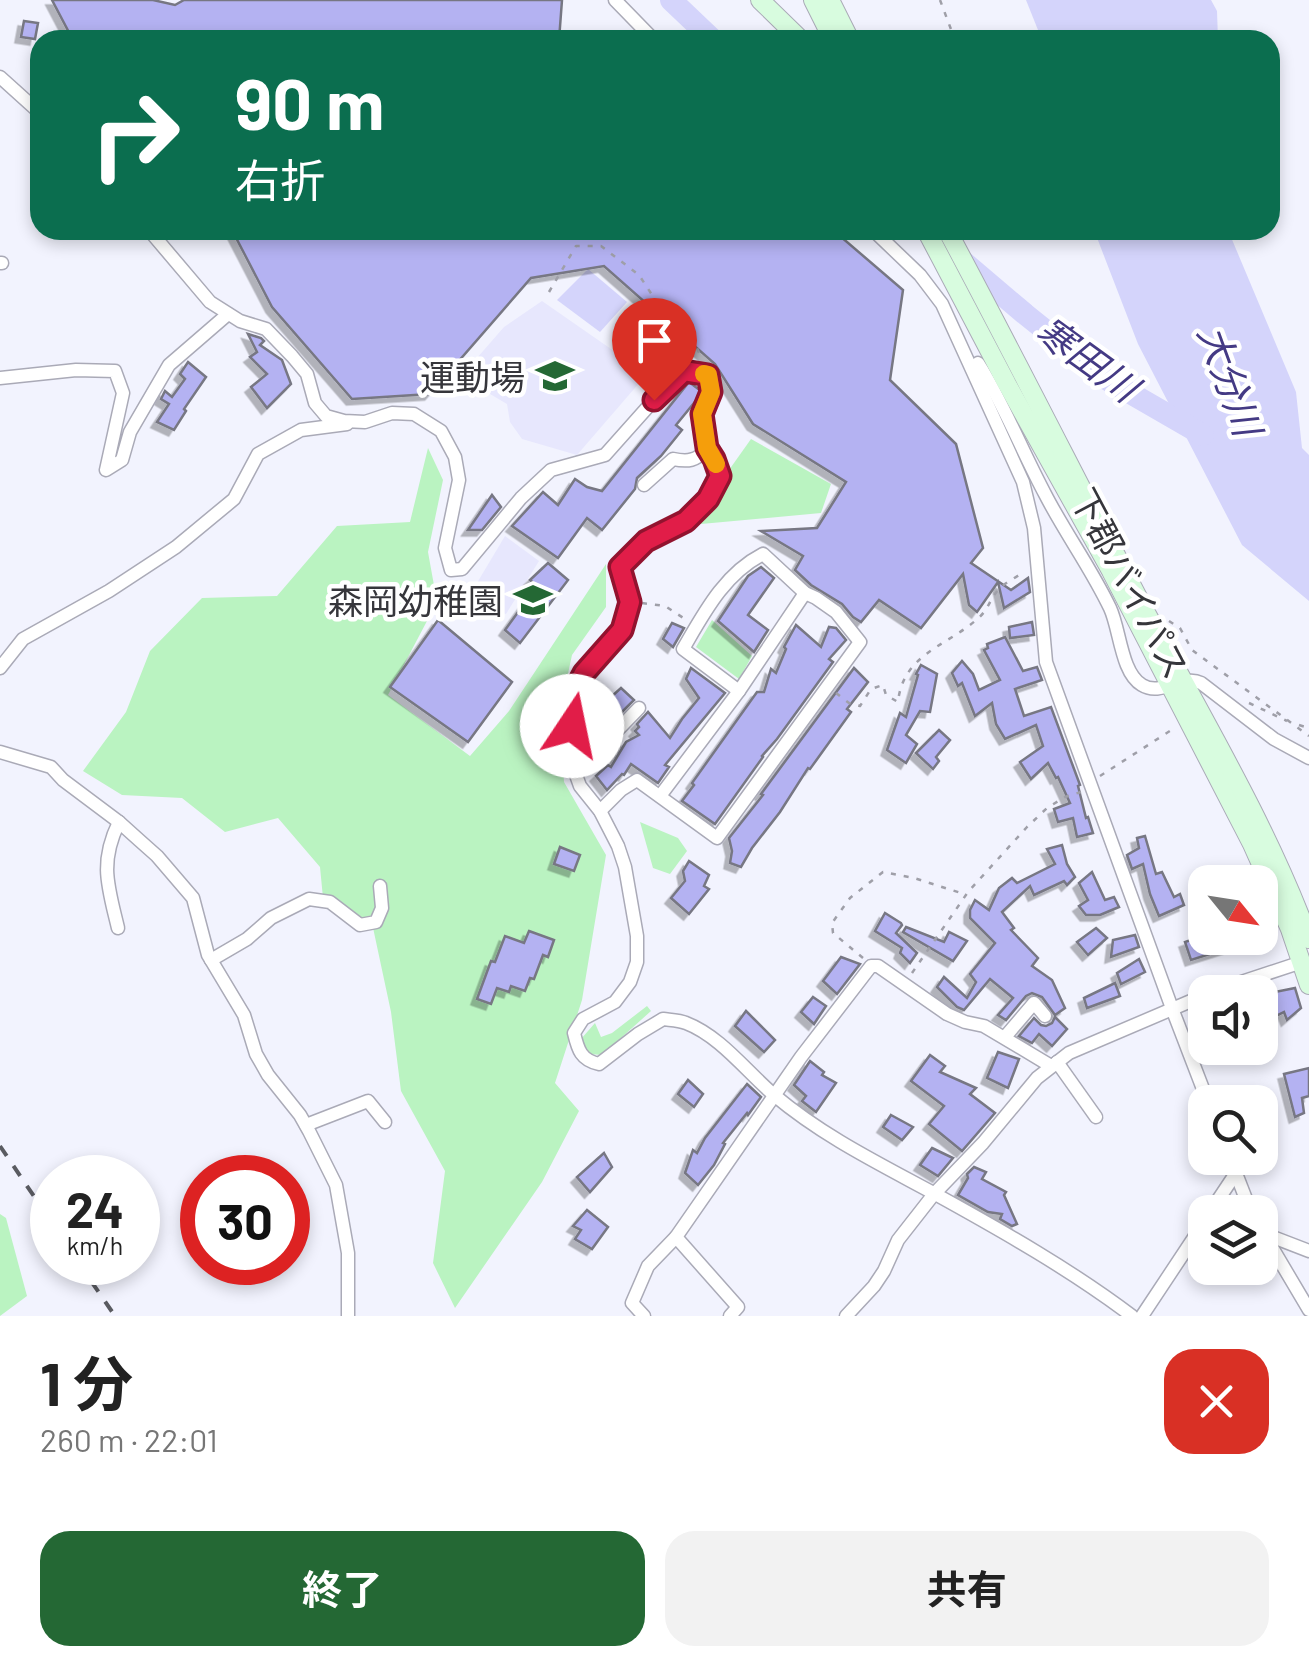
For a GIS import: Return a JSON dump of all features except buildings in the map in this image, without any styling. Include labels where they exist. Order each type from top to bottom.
[{"type":"street","points":[[616,0],[644,30]]},
{"type":"street","points":[[760,0],[791,30]]},
{"type":"street","points":[[813,0],[833,30]]},
{"type":"street","points":[[830,0],[836,30]]},
{"type":"street","points":[[0,77],[30,104]]},
{"type":"street","points":[[157,240],[210,302],[240,321],[266,330],[292,356],[308,374],[316,403],[326,416],[344,422],[365,422]]},
{"type":"street","points":[[882,240],[931,288],[986,376],[1045,494],[1111,609],[1132,674],[1148,688],[1194,680],[1201,683],[1274,739],[1309,758]]},
{"type":"street","points":[[932,240],[1016,380]]},
{"type":"street","name":"下郡バイパス","points":[[953,240],[1016,380],[1077,482],[1176,683],[1268,842],[1309,939]]},
{"type":"street","points":[[0,378],[76,370],[115,371],[123,394],[106,470],[122,460],[130,432],[169,364],[228,314]]},
{"type":"street","points":[[956,331],[1023,482],[1034,528],[1046,662],[1201,1085]]},
{"type":"street","points":[[0,668],[23,639],[109,591],[190,535],[234,499],[258,454],[301,430],[365,422],[392,413],[414,414],[441,431],[455,457],[459,480],[444,548],[451,570],[462,569],[551,470],[605,455],[684,371],[708,375],[711,392],[702,414],[707,448],[720,476],[708,499],[686,521],[646,541],[620,567],[630,602],[622,630],[584,673],[572,696],[571,761],[580,786],[600,811],[626,866],[638,936],[637,962],[630,982],[615,1002],[583,1020],[574,1034],[579,1052],[589,1062],[599,1064],[663,1019],[685,1022],[708,1035],[808,1122],[1091,1286],[1132,1316]]},
{"type":"street","points":[[644,486],[673,459],[688,462],[707,448]]},
{"type":"street","points":[[600,811],[636,780],[717,838],[860,642],[836,612],[806,594],[762,554],[742,566],[710,602],[683,649],[740,692]]},
{"type":"street","points":[[660,796],[740,692],[806,594]]},
{"type":"street","points":[[1176,683],[1186,720],[1270,880],[1309,985]]},
{"type":"street","points":[[576,773],[639,708]]},
{"type":"street","points":[[0,752],[51,767],[156,856],[193,898],[211,960],[244,1015],[256,1054],[306,1125],[329,1167],[348,1253],[348,1316]]},
{"type":"street","points":[[118,928],[105,859],[119,822]]},
{"type":"street","points":[[211,960],[247,939],[272,918],[309,899],[330,902],[360,925],[376,922],[382,908],[380,886]]},
{"type":"street","points":[[1264,975],[1302,962]]},
{"type":"street","points":[[644,1316],[632,1303],[648,1266],[676,1237],[801,1056],[872,966],[905,983],[947,1014],[984,1026],[1054,1064],[1096,1116]]},
{"type":"street","points":[[1005,1038],[1030,999],[1044,1016]]},
{"type":"street","points":[[846,1316],[874,1286],[898,1240],[934,1194],[1037,1078],[1069,1053],[1188,1003]]},
{"type":"street","points":[[306,1125],[368,1101],[385,1122]]},
{"type":"street","points":[[676,1237],[738,1308],[730,1316]]},
{"type":"street","points":[[1278,1238],[1309,1251]]},
{"type":"street","points":[[1142,1316],[1188,1247]]},
{"type":"street","points":[[1278,1259],[1309,1310]]},
{"type":"path","points":[[940,0],[951,30]]},
{"type":"path","points":[[549,292],[576,246],[601,246],[639,275],[662,310],[692,336],[708,375]]},
{"type":"path","points":[[828,685],[848,703],[860,706],[872,689],[883,685],[886,695],[898,702],[907,672],[924,654],[973,623],[989,609],[998,589],[1037,563]]},
{"type":"path","points":[[630,602],[665,606],[696,626]]},
{"type":"path","points":[[1163,618],[1180,628],[1192,650],[1309,736]]},
{"type":"path","points":[[1245,700],[1309,728]]},
{"type":"path","points":[[905,983],[966,895],[1046,808],[1091,785],[1186,720]]},
{"type":"path","points":[[878,966],[834,933],[832,922],[850,898],[882,872],[966,895]]},
{"type":"shaded area","name":"運動場","points":[[542,301],[647,374],[577,455],[522,439],[510,422],[507,404],[463,378],[504,327]]},
{"type":"shaded area","points":[[505,536],[539,561],[506,614],[478,608],[471,593]]},
{"type":"green space","points":[[751,439],[831,484],[821,513],[690,525]]},
{"type":"green space","points":[[428,448],[443,480],[428,552],[437,602],[388,695],[470,756],[509,711],[606,564],[606,607],[572,655],[560,711],[564,782],[606,855],[582,1000],[555,1083],[579,1111],[542,1182],[455,1308],[433,1263],[445,1171],[401,1091],[391,1012],[372,923],[323,898],[320,867],[278,818],[225,832],[182,798],[122,795],[83,771],[126,712],[150,651],[202,598],[277,596],[337,526],[410,522]]},
{"type":"green space","points":[[712,620],[752,656],[739,679],[696,647]]},
{"type":"green space","points":[[640,822],[678,838],[687,851],[670,874],[653,868]]},
{"type":"green space","points":[[647,1006],[651,1011],[602,1055],[589,1054],[581,1039],[595,1023],[601,1037]]},
{"type":"green space","points":[[0,1214],[6,1218],[27,1296],[0,1316]]},
{"type":"water","points":[[1026,0],[1211,0],[1217,11],[1218,30],[1038,30]]},
{"type":"water","name":"大分川","points":[[1098,240],[1232,240],[1296,392],[1302,448],[1309,455],[1309,601],[1242,545],[1138,344]]},
{"type":"water","points":[[588,269],[627,302],[600,332],[557,300]]},
{"type":"waterway","name":"寒田川","points":[[671,0],[702,30]]},
{"type":"waterway","name":"寒田川","points":[[938,240],[1106,379],[1203,435]]},
{"type":"railway","points":[[0,1146],[30,1190]]},
{"type":"railway","points":[[94,1285],[115,1316]]},
{"type":"slow traffic","points":[[704,374],[708,375],[711,392],[702,414],[707,448],[716,464]]},
{"type":"place","name":"運動場","points":[[555,376]]},
{"type":"place","name":"森岡幼稚園","points":[[533,600]]},
{"type":"route","points":[[572,726],[572,696],[584,673],[622,630],[630,602],[620,567],[646,541],[686,521],[708,499],[720,476],[707,448],[702,414],[711,392],[708,375],[684,371],[654,400]]}]
